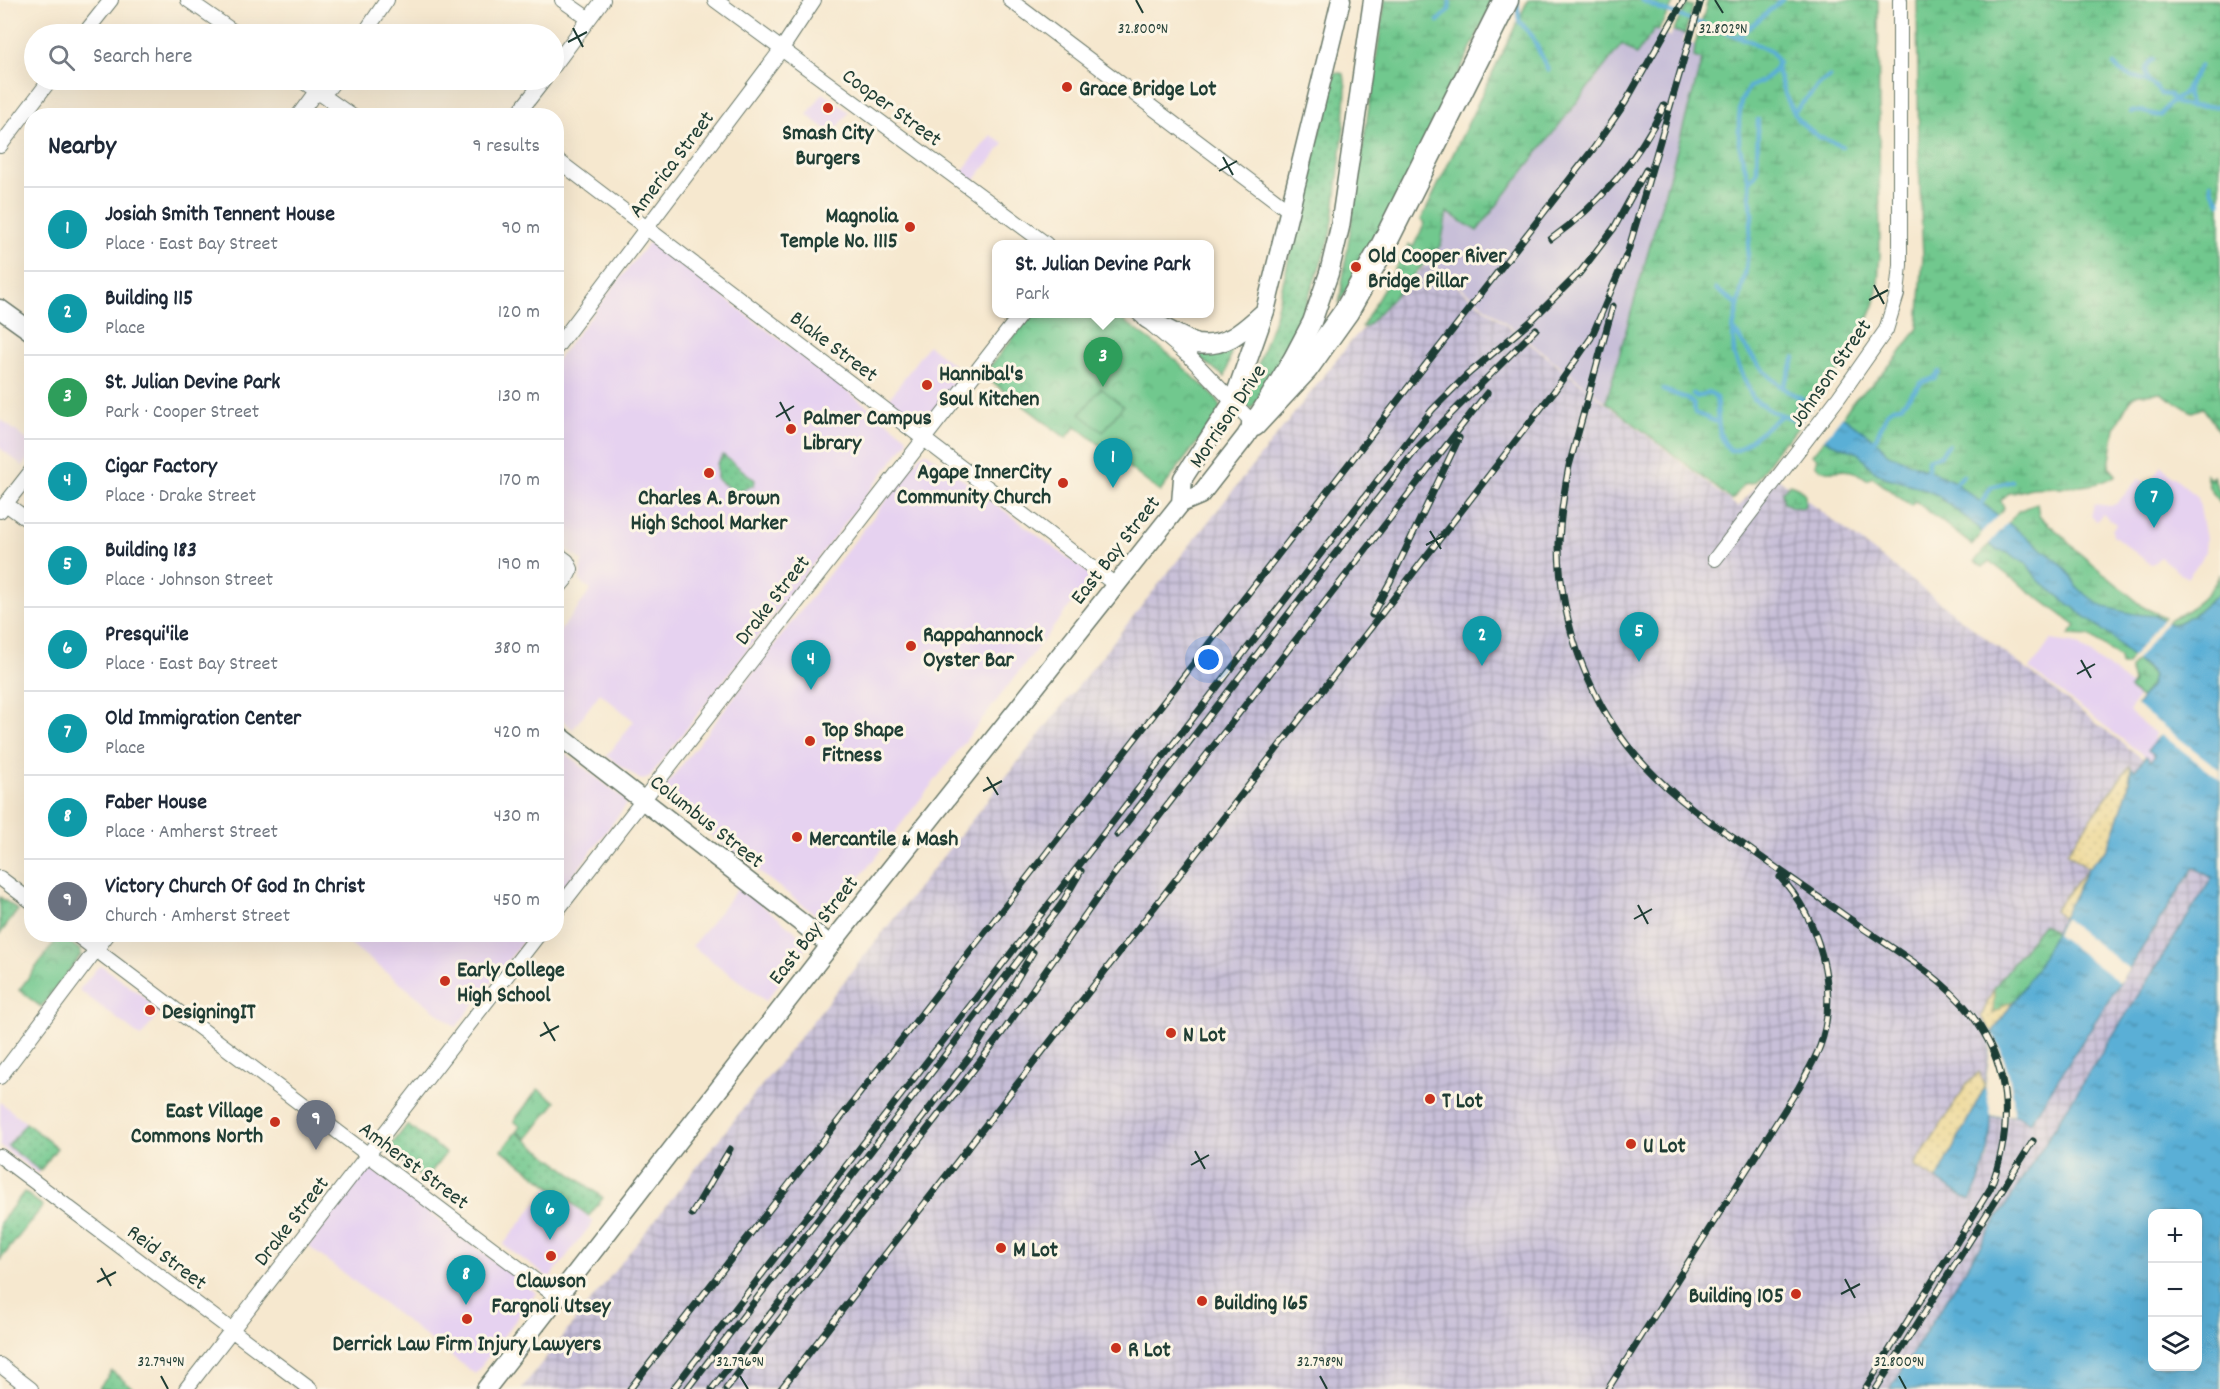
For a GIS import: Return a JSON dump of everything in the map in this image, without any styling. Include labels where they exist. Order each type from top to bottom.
[{"type":"highway","points":[[1254,424],[1306,368],[1346,312],[1381,250],[1506,0]]},
{"type":"main road","name":"Morrison Drive","points":[[1341,0],[1265,311],[1233,402],[1183,478],[1181,503],[1200,495],[1254,424],[1312,322],[1329,273],[1349,177],[1373,0]]},
{"type":"main road","points":[[0,309],[24,326]]},
{"type":"main road","points":[[1147,318],[1196,344],[1205,345],[1229,340],[1265,311]]},
{"type":"main road","name":"East Bay Street","points":[[486,1389],[830,945],[1181,503]]},
{"type":"main road","name":"Columbus Street","points":[[564,739],[830,945]]},
{"type":"street","points":[[92,24],[111,0]]},
{"type":"street","points":[[188,0],[223,24]]},
{"type":"street","points":[[371,24],[387,0]]},
{"type":"street","points":[[562,0],[589,19]]},
{"type":"street","points":[[564,53],[603,0]]},
{"type":"street","name":"Cooper Street","points":[[715,0],[1041,240]]},
{"type":"street","name":"America Street","points":[[564,338],[781,50],[814,0]]},
{"type":"street","points":[[1010,0],[1290,212]]},
{"type":"street","name":"Johnson Street","points":[[1715,560],[1802,447],[1886,330],[1896,294],[1900,254],[1900,0]]},
{"type":"street","points":[[29,108],[42,90]]},
{"type":"street","points":[[316,90],[341,108]]},
{"type":"street","points":[[304,108],[312,98],[325,90]]},
{"type":"street","points":[[522,108],[536,90]]},
{"type":"street","points":[[0,146],[24,114]]},
{"type":"street","name":"Blake Street","points":[[564,165],[1117,586]]},
{"type":"street","name":"Drake Street","points":[[564,902],[923,437],[1018,318]]},
{"type":"street","points":[[1145,318],[1190,357],[1254,424]]},
{"type":"street","points":[[24,480],[3,507],[24,519]]},
{"type":"street","points":[[564,559],[570,569],[564,581]]},
{"type":"street","points":[[0,878],[24,896]]},
{"type":"street","name":"Amherst Street","points":[[86,942],[556,1298]]},
{"type":"street","points":[[0,1077],[102,942]]},
{"type":"street","name":"Drake Street","points":[[186,1389],[532,942]]},
{"type":"street","name":"Reid Street","points":[[0,1156],[310,1389]]},
{"type":"street","points":[[0,1365],[32,1389]]},
{"type":"shaded area","points":[[1656,29],[1670,37],[1673,31],[1685,34],[1683,42],[1695,45],[1694,57],[1702,59],[1606,402],[1427,261],[1441,245],[1447,211],[1477,230],[1622,43]]},
{"type":"shaded area","points":[[823,93],[849,112],[833,134],[807,115]]},
{"type":"shaded area","points":[[991,135],[1004,144],[972,183],[960,174]]},
{"type":"shaded area","points":[[648,243],[654,244],[905,435],[908,441],[650,776],[641,780],[607,756],[634,721],[600,693],[573,729],[564,722],[564,626],[591,590],[580,581],[582,560],[564,547],[564,351]]},
{"type":"shaded area","points":[[1427,263],[1738,507],[1769,471],[2143,759],[2135,770],[2128,766],[2068,852],[2088,868],[2054,910],[2064,918],[2056,934],[2043,924],[1994,988],[1981,1017],[1992,1033],[1985,1086],[1978,1073],[1967,1084],[1915,1166],[1970,1200],[1988,1158],[1991,1116],[2018,1115],[2030,1123],[2195,867],[2212,878],[1890,1389],[521,1389],[1353,339]]},
{"type":"shaded area","points":[[928,345],[963,372],[926,420],[921,422],[889,399]]},
{"type":"shaded area","points":[[0,419],[24,438],[23,466],[0,448]]},
{"type":"shaded area","points":[[926,452],[1088,573],[1090,580],[830,916],[823,920],[664,800],[661,792],[921,455]]},
{"type":"shaded area","points":[[2161,466],[2198,497],[2206,539],[2205,551],[2187,578],[2160,557],[2150,564],[2113,535],[2112,530],[2117,524],[2103,514],[2096,521],[2091,516],[2094,504],[2111,506],[2117,503],[2138,479],[2149,484]]},
{"type":"shaded area","points":[[2051,640],[2077,644],[2132,686],[2129,689],[2141,698],[2160,734],[2149,750],[2156,755],[2151,761],[2030,669]]},
{"type":"shaded area","name":"Early College High School","points":[[564,752],[624,799],[626,805],[564,888]]},
{"type":"shaded area","points":[[739,887],[806,940],[805,949],[766,1001],[692,946]]},
{"type":"shaded area","name":"Early College High School","points":[[348,942],[523,942],[456,1027]]},
{"type":"shaded area","points":[[102,966],[161,1010],[141,1037],[79,990],[97,968]]},
{"type":"shaded area","points":[[0,1102],[57,1147],[38,1174],[0,1146]]},
{"type":"shaded area","points":[[371,1168],[536,1293],[475,1374],[308,1246],[365,1171]]},
{"type":"shaded area","points":[[549,1187],[594,1221],[552,1275],[548,1277],[503,1245]]},
{"type":"green space","points":[[1385,0],[1494,0],[1404,187],[1339,304]]},
{"type":"green space","points":[[1528,0],[1675,0],[1658,31],[1655,29],[1636,55],[1622,44],[1477,231],[1447,212],[1441,245],[1366,327],[1362,327],[1409,244],[1413,247],[1425,223],[1421,220]]},
{"type":"green space","points":[[1708,0],[1878,0],[1880,256],[1877,291],[1871,313],[1858,339],[1817,402],[1842,416],[1856,398],[1898,356],[1918,328],[1923,256],[1919,163],[1917,0],[2220,0],[2220,432],[2203,408],[2192,412],[2161,393],[2139,394],[2129,401],[2115,428],[2109,467],[2116,475],[2108,480],[2087,485],[2042,487],[2009,493],[2001,500],[2004,508],[1999,515],[2009,522],[2018,511],[2037,503],[2039,516],[2078,552],[2145,608],[2165,617],[2163,620],[2156,616],[2129,652],[2132,658],[2126,665],[2121,665],[2120,658],[2090,636],[2069,635],[2076,626],[1989,561],[1983,567],[1975,561],[1989,544],[1982,534],[1972,545],[1915,501],[1911,506],[1872,477],[1868,480],[1849,471],[1826,471],[1815,465],[1818,459],[1812,455],[1824,440],[1799,426],[1787,441],[1784,440],[1755,482],[1744,484],[1732,500],[1606,402],[1702,60],[1694,57],[1695,45]]},
{"type":"green space","points":[[1687,4],[1693,6],[1685,34],[1673,31]]},
{"type":"green space","points":[[1334,72],[1344,74],[1346,88],[1344,128],[1331,236],[1298,326],[1272,379],[1251,409],[1242,404],[1275,316]]},
{"type":"green space","points":[[1029,318],[1120,318],[1170,355],[1217,399],[1220,408],[1215,419],[1160,492],[1076,426],[1066,438],[983,375]]},
{"type":"green space","points":[[1232,349],[1225,377],[1189,350],[1214,353]]},
{"type":"green space","points":[[1101,388],[1123,406],[1103,432],[1080,414]]},
{"type":"green space","points":[[723,455],[755,480],[754,485],[736,493],[717,479],[717,464]]},
{"type":"green space","points":[[2206,475],[2211,479],[2213,476],[2220,492],[2220,504],[2209,487]]},
{"type":"green space","points":[[1790,484],[1805,494],[1803,508],[1784,503],[1782,492]]},
{"type":"green space","points":[[2220,574],[2220,593],[2180,622],[2166,623],[2194,606],[2214,585]]},
{"type":"green space","points":[[2136,661],[2151,673],[2152,677],[2150,685],[2141,698],[2129,689],[2133,683],[2130,668]]},
{"type":"green space","points":[[0,897],[18,910],[0,934]]},
{"type":"green space","points":[[2043,924],[2056,934],[2038,966],[2005,1015],[1992,1016],[1988,1002],[1994,988]]},
{"type":"green space","points":[[55,942],[69,942],[80,950],[81,955],[41,1007],[19,990]]},
{"type":"green space","points":[[538,1089],[556,1102],[527,1139],[517,1131],[520,1126],[514,1121]]},
{"type":"green space","points":[[26,1123],[57,1148],[40,1171],[8,1146]]},
{"type":"green space","points":[[407,1125],[446,1153],[425,1180],[387,1151]]},
{"type":"green space","points":[[516,1132],[603,1198],[589,1216],[502,1150]]},
{"type":"green space","points":[[24,1192],[43,1206],[0,1260],[0,1223]]},
{"type":"green space","points":[[112,1371],[134,1389],[98,1389]]},
{"type":"sand","points":[[2129,766],[2131,768],[2128,789],[2114,832],[2107,849],[2088,868],[2067,852]]},
{"type":"sand","points":[[2088,868],[2064,918],[2054,910]]},
{"type":"sand","points":[[1994,988],[1993,1014],[2004,1005],[2016,1000],[1992,1033],[1981,1017]]},
{"type":"sand","points":[[1979,1072],[1985,1086],[1937,1180],[1914,1166],[1967,1084]]},
{"type":"water","points":[[1801,398],[1817,402],[1842,416],[1879,443],[1887,453],[1953,481],[2059,562],[2078,588],[2104,607],[2156,616],[2170,624],[2176,624],[2196,613],[2220,593],[2220,1389],[1890,1389],[2212,878],[2194,867],[2030,1123],[2018,1115],[1991,1117],[1986,1160],[1970,1201],[1937,1180],[1985,1086],[1992,1033],[2038,966],[2088,868],[2107,849],[2128,789],[2131,768],[2135,770],[2146,756],[2151,761],[2155,755],[2148,750],[2160,734],[2132,711],[2150,687],[2153,676],[2150,670],[2136,661],[2114,639],[2038,580],[2027,564],[2006,552],[1998,551],[1989,544],[1979,528],[1937,495],[1885,477],[1872,469],[1858,453],[1824,440],[1794,424],[1791,418]]},
{"type":"pier","points":[[1819,399],[1844,414],[1822,442],[1797,428]]},
{"type":"pier","points":[[2000,513],[2011,519],[1987,546],[1980,535]]},
{"type":"pier","points":[[2164,618],[2168,620],[2134,663],[2130,660]]},
{"type":"pier","points":[[2138,697],[2141,699],[2136,705],[2220,770],[2220,780],[2161,734],[2155,740],[2153,738],[2156,734],[2129,712]]},
{"type":"pier","points":[[2064,918],[2129,969],[2120,983],[2056,934]]},
{"type":"pier","points":[[1992,1033],[2001,1050],[2009,1075],[2014,1115],[1991,1116],[1985,1086]]},
{"type":"waterway","points":[[1438,21],[1449,10],[1450,0]]},
{"type":"waterway","points":[[1642,0],[1660,9],[1752,42],[1772,52],[1778,62],[1775,70],[1762,81],[1749,87],[1741,101],[1739,144],[1749,182],[1752,215],[1746,269],[1733,329],[1734,355],[1753,399],[1771,411],[1791,418]]},
{"type":"waterway","points":[[1738,37],[1782,0]]},
{"type":"waterway","points":[[1517,1],[1519,21],[1532,36],[1548,70]]},
{"type":"waterway","points":[[2148,82],[2146,70],[2153,60]]},
{"type":"waterway","points":[[2114,65],[2127,75],[2152,84],[2161,94],[2170,95],[2173,102],[2190,106],[2220,106]]},
{"type":"waterway","points":[[2131,112],[2141,111],[2160,116],[2168,105],[2183,94],[2200,66]]},
{"type":"waterway","points":[[1776,67],[1785,95],[1798,120],[1819,137],[1842,146]]},
{"type":"waterway","points":[[1794,112],[1829,77]]},
{"type":"waterway","points":[[2187,91],[2190,107]]},
{"type":"waterway","points":[[1749,182],[1757,171],[1758,120]]},
{"type":"waterway","points":[[2211,183],[2212,190],[2220,202]]},
{"type":"waterway","points":[[1716,289],[1738,305]]},
{"type":"waterway","points":[[1735,331],[1755,360],[1772,378],[1790,393],[1801,398]]},
{"type":"waterway","points":[[1783,387],[1795,358]]},
{"type":"waterway","points":[[1875,440],[1888,412],[1893,407],[1901,406],[1921,383],[1934,378],[1939,372]]},
{"type":"waterway","points":[[1663,390],[1686,398],[1694,404],[1695,413],[1717,422]]},
{"type":"waterway","points":[[1693,394],[1697,397],[1709,392],[1716,398],[1718,425],[1722,438],[1730,450],[1738,450],[1782,415]]},
{"type":"waterway","points":[[1928,470],[1928,459],[1941,455],[1948,445]]},
{"type":"waterway","points":[[1956,483],[1963,476]]},
{"type":"waterway","points":[[1982,502],[1991,487],[2012,481]]},
{"type":"railway","points":[[630,1389],[1594,148],[1625,103],[1684,0]]},
{"type":"railway","points":[[781,1389],[1555,390],[1591,338],[1628,251],[1701,0]]},
{"type":"railway","points":[[1551,239],[1586,211],[1616,180],[1642,145],[1664,106]]},
{"type":"railway","points":[[1578,275],[1614,228],[1646,170]]},
{"type":"railway","points":[[673,1389],[1432,410],[1467,375],[1530,322],[1582,270]]},
{"type":"railway","points":[[1613,306],[1569,466],[1562,505],[1559,544],[1560,574],[1572,634],[1594,692],[1626,744],[1657,779],[1682,800],[1943,985],[1965,1006],[1982,1029],[1994,1053],[2002,1079],[2005,1105],[2004,1132],[1999,1160],[1990,1189],[1865,1389]]},
{"type":"railway","points":[[1117,835],[1418,447],[1536,329]]},
{"type":"railway","points":[[726,1389],[1002,1033],[1112,877],[1487,393]]},
{"type":"railway","points":[[1372,615],[1459,438]]},
{"type":"railway","points":[[687,1389],[1061,905],[1081,871]]},
{"type":"railway","points":[[1608,1389],[1799,1087],[1820,1046],[1826,1024],[1828,1002],[1822,956],[1806,913],[1780,877]]},
{"type":"railway","points":[[712,1389],[974,1051],[1033,952]]},
{"type":"railway","points":[[1876,1389],[2033,1141]]},
{"type":"railway","points":[[692,1214],[730,1149]]},
{"type":"place","name":"Grace Bridge Lot","points":[[1067,87]]},
{"type":"place","name":"Smash City Burgers","points":[[828,108]]},
{"type":"place","name":"Magnolia Temple No. 1115","points":[[910,227]]},
{"type":"place","name":"Old Cooper River Bridge Pillar","points":[[1356,267]]},
{"type":"place","name":"Hannibal's Soul Kitchen","points":[[927,385]]},
{"type":"place","name":"St. Julian Devine Park","points":[[1103,387]]},
{"type":"place","name":"Palmer Campus Library","points":[[791,429]]},
{"type":"place","name":"Charles A. Brown High School Marker","points":[[709,473]]},
{"type":"place","name":"Agape InnerCity Community Church","points":[[1063,483]]},
{"type":"place","name":"Josiah Smith Tennent House","points":[[1113,488]]},
{"type":"place","name":"Old Immigration Center","points":[[2154,528]]},
{"type":"place","name":"Rappahannock Oyster Bar","points":[[911,646]]},
{"type":"place","name":"Building 183","points":[[1639,662]]},
{"type":"place","name":"Building 115","points":[[1482,666]]},
{"type":"place","name":"Cigar Factory","points":[[811,690]]},
{"type":"place","name":"Top Shape Fitness","points":[[810,741]]},
{"type":"place","name":"Mercantile & Mash","points":[[797,837]]},
{"type":"place","name":"Early College High School","points":[[445,981]]},
{"type":"place","name":"DesigningIT","points":[[150,1010]]},
{"type":"place","name":"N Lot","points":[[1171,1033]]},
{"type":"place","name":"T Lot","points":[[1430,1099]]},
{"type":"place","name":"East Village Commons North","points":[[275,1122]]},
{"type":"place","name":"U Lot","points":[[1631,1144]]},
{"type":"place","name":"Victory Church Of God In Christ","points":[[316,1150]]},
{"type":"place","name":"Presqui'ile","points":[[550,1240]]},
{"type":"place","name":"M Lot","points":[[1001,1248]]},
{"type":"place","name":"Clawson Fargnoli Utsey","points":[[551,1256]]},
{"type":"place","name":"Building 105","points":[[1796,1294]]},
{"type":"place","name":"Building 165","points":[[1202,1301]]},
{"type":"place","name":"Faber House","points":[[466,1305]]},
{"type":"place","name":"Derrick Law Firm Injury Lawyers","points":[[467,1319]]},
{"type":"place","name":"R Lot","points":[[1116,1348]]}]
